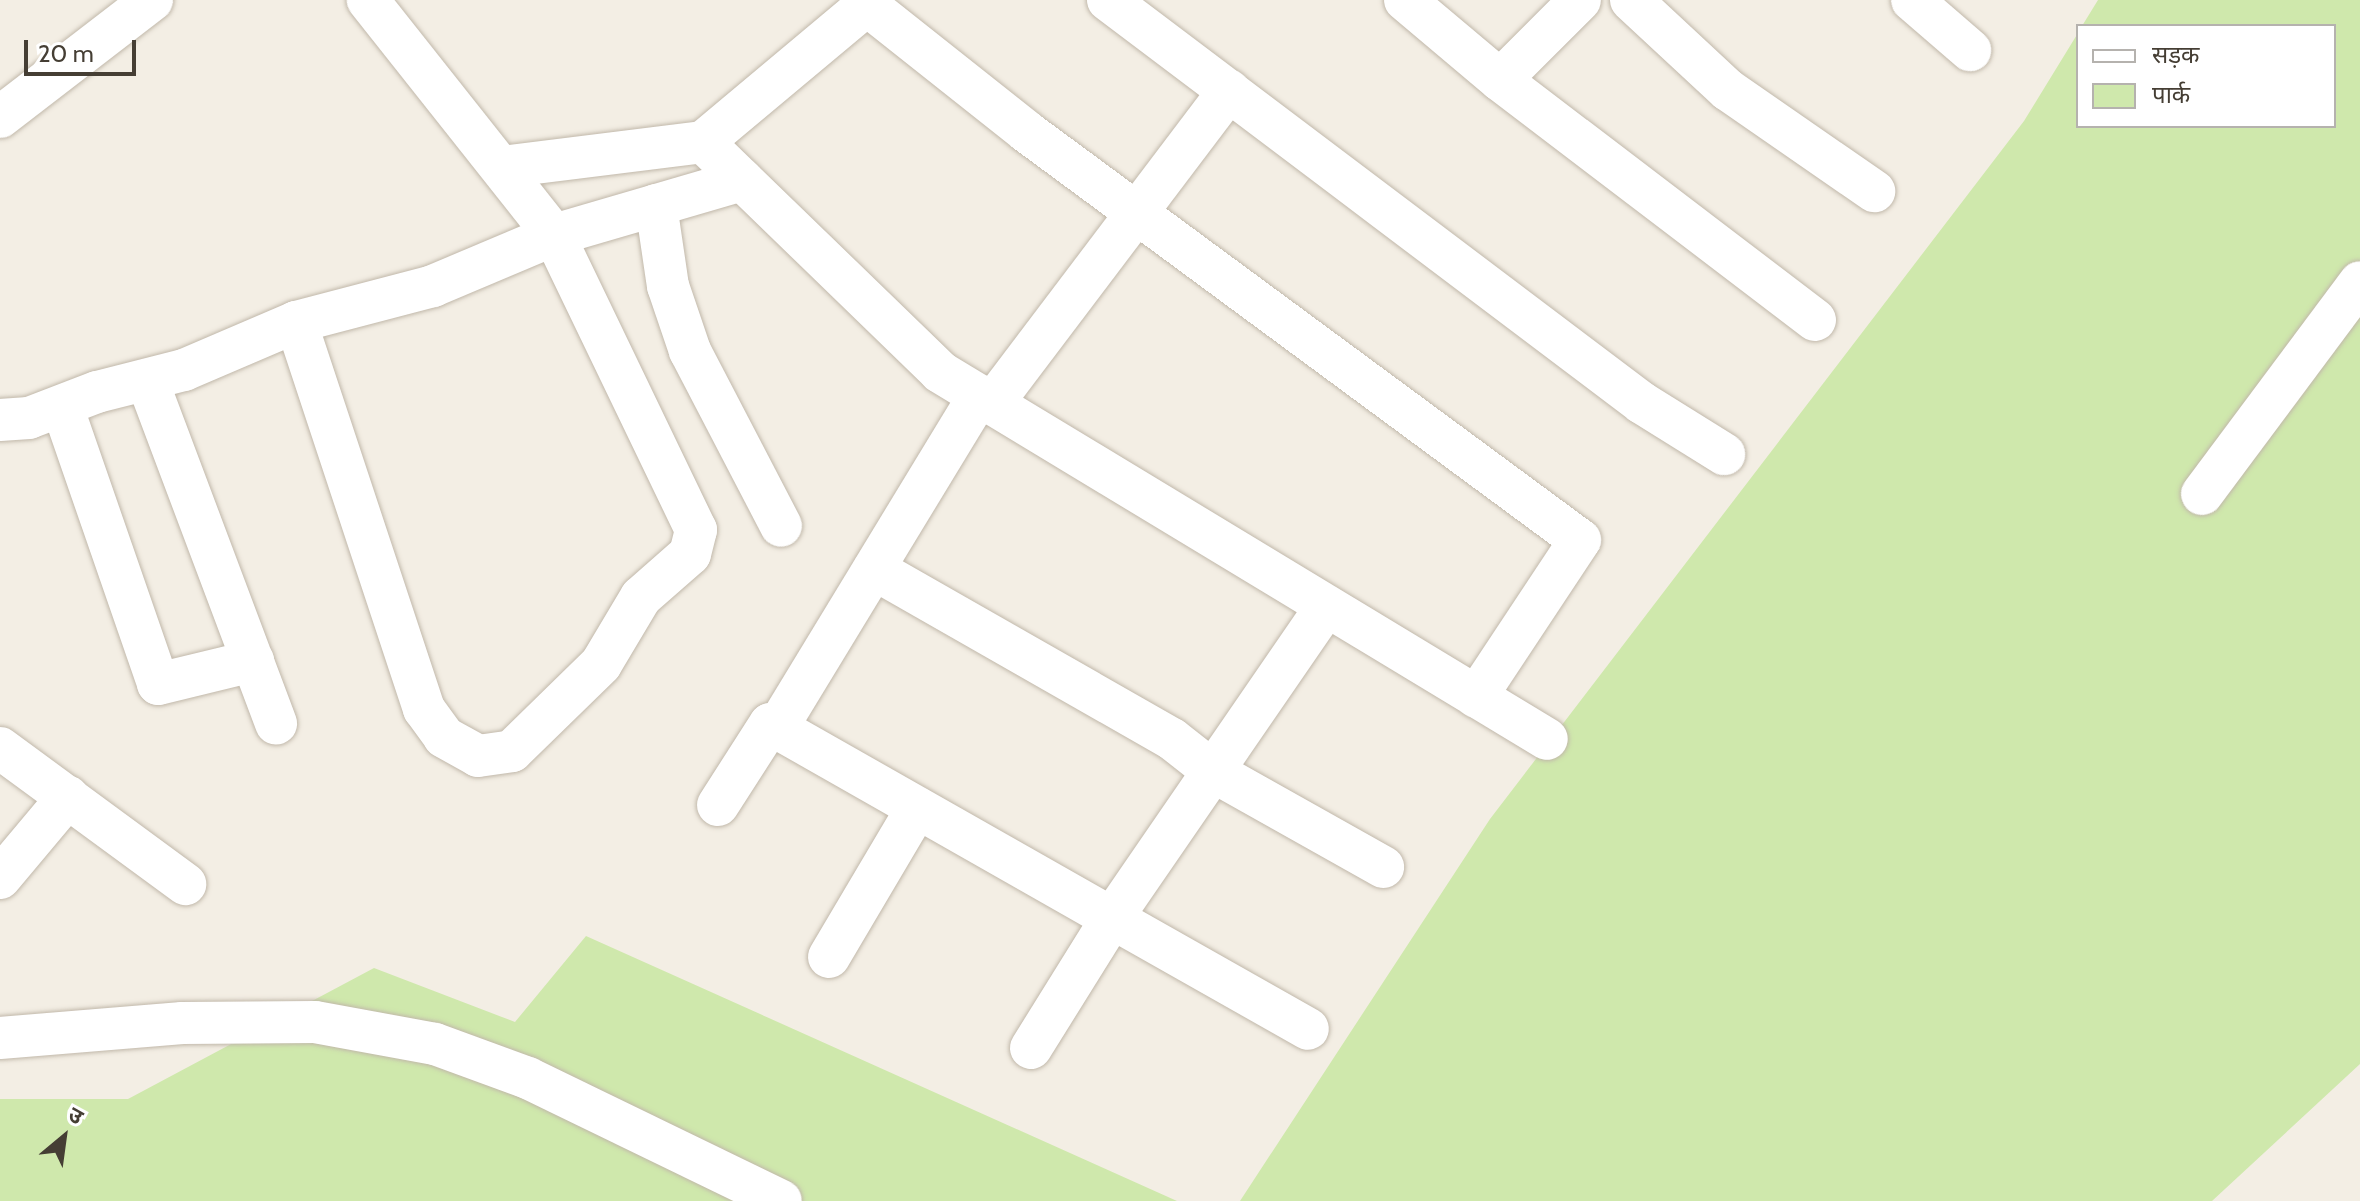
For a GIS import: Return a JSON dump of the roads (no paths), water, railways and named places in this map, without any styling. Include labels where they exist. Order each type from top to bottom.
[{"type":"street","points":[[0,117],[152,0]]},
{"type":"street","points":[[296,322],[424,709],[444,737],[478,756],[512,751],[601,664],[641,597],[690,554],[696,530],[554,235],[368,0]]},
{"type":"street","points":[[1108,0],[1642,403],[1724,454]]},
{"type":"street","points":[[1405,0],[1500,80],[1815,320]]},
{"type":"street","points":[[1500,80],[1580,0]]},
{"type":"street","points":[[1631,0],[1728,90],[1874,191]]},
{"type":"street","points":[[1912,0],[1970,50]]},
{"type":"street","points":[[502,167],[703,142],[867,5],[1136,212],[1580,540],[1476,697]]},
{"type":"street","points":[[777,728],[874,569],[986,400],[1229,91]]},
{"type":"street","points":[[703,142],[940,372],[1325,608],[1547,739]]},
{"type":"street","points":[[0,420],[29,418],[184,370],[296,322],[433,286],[554,235],[742,180]]},
{"type":"street","points":[[656,205],[668,286],[690,351],[781,526]]},
{"type":"street","points":[[2202,494],[2360,282]]},
{"type":"street","points":[[147,380],[276,724]]},
{"type":"street","points":[[62,406],[158,684],[253,661]]},
{"type":"street","points":[[874,569],[1172,739],[1214,772],[1383,867]]},
{"type":"street","points":[[1031,1048],[1112,918],[1325,608]]},
{"type":"street","points":[[718,805],[770,724],[1308,1029]]},
{"type":"street","points":[[0,748],[185,884]]},
{"type":"street","points":[[0,878],[68,797]]},
{"type":"street","points":[[829,957],[917,808]]},
{"type":"street","points":[[0,1038],[182,1023],[315,1022],[435,1044],[528,1078],[781,1201]]}]
